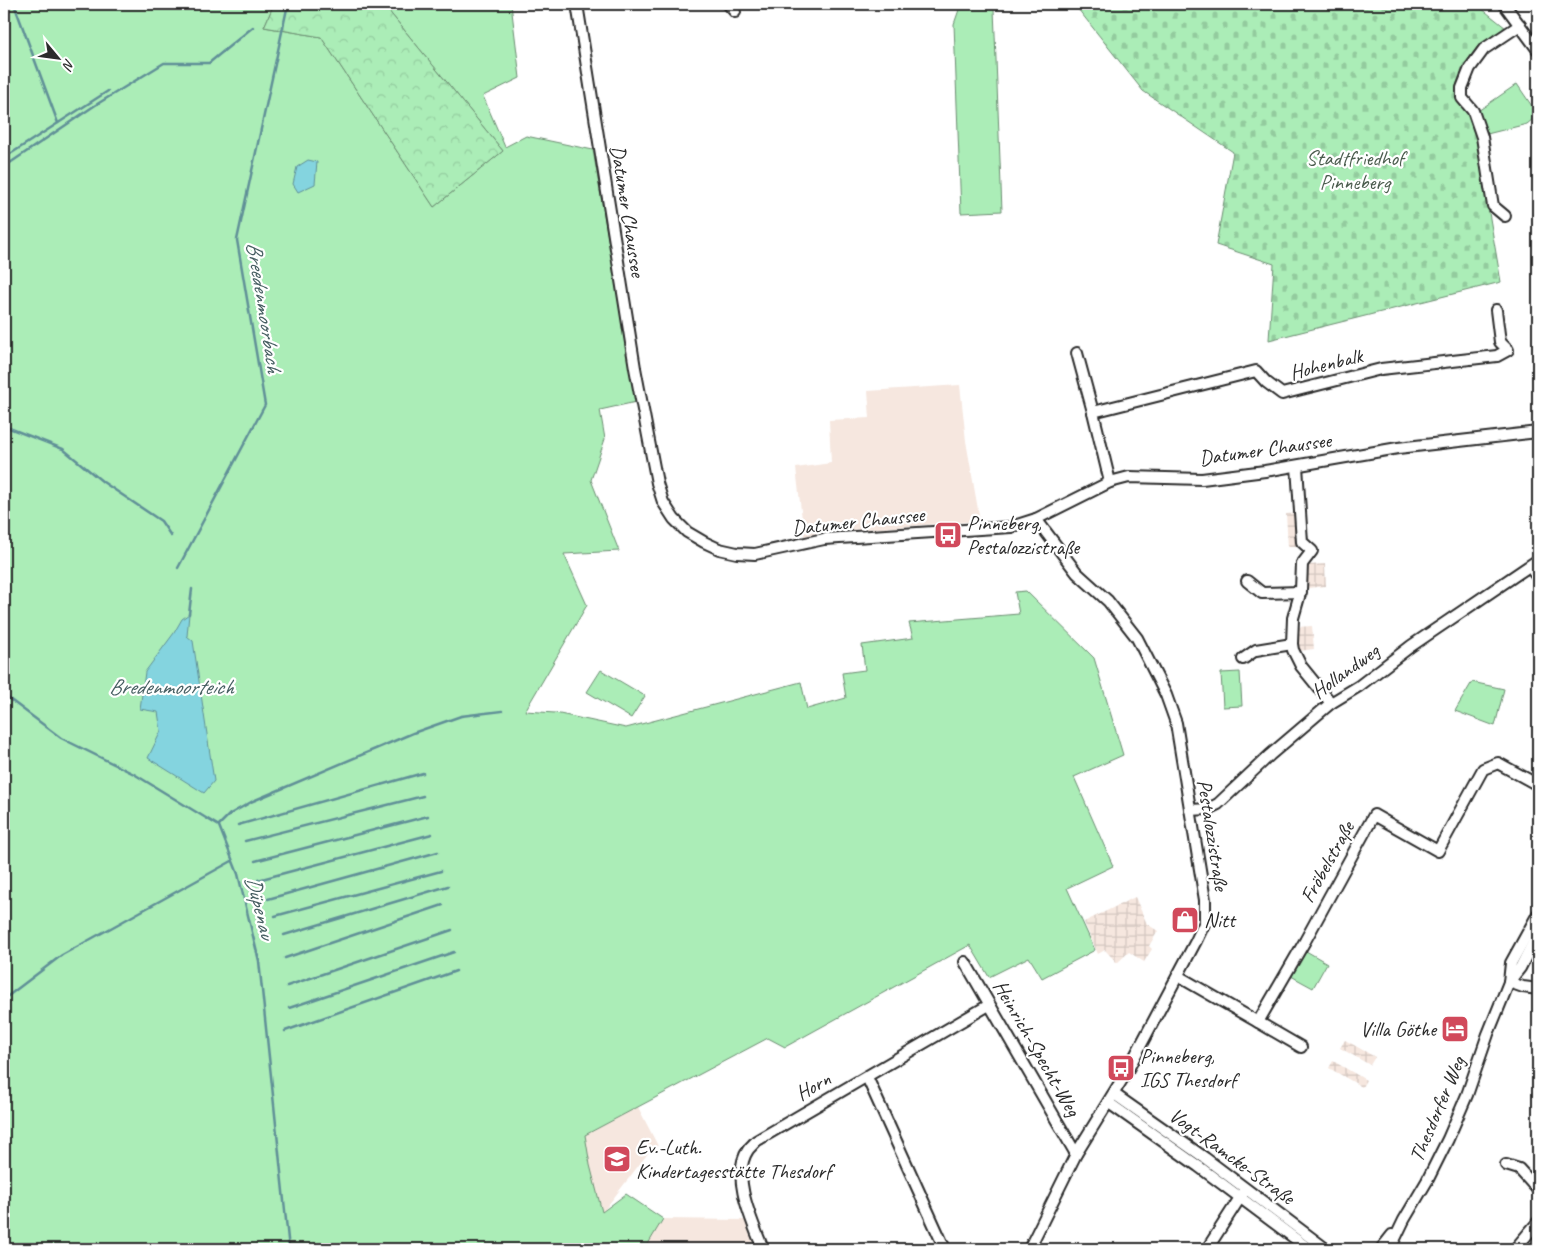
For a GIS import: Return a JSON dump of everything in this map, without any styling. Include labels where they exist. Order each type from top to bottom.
[{"type":"street","name":"Datumer Chaussee","points":[[577,4],[637,377],[657,483],[663,502],[674,519],[687,532],[719,549],[755,554],[824,539],[1012,527],[1036,519],[1110,482],[1129,477],[1202,479],[1297,466],[1398,448],[1538,432]]},
{"type":"street","points":[[1504,4],[1538,50]]},
{"type":"street","points":[[1505,216],[1493,206],[1482,137],[1474,111],[1462,98],[1462,88],[1470,68],[1484,49],[1520,24]]},
{"type":"street","name":"Hohenbalk","points":[[1093,412],[1256,371],[1266,382],[1282,394],[1381,369],[1497,356],[1508,350],[1500,342],[1496,310]]},
{"type":"street","points":[[1076,353],[1110,482]]},
{"type":"street","points":[[1297,466],[1302,542],[1312,552],[1302,564],[1301,592],[1293,618],[1292,644],[1301,666],[1331,703]]},
{"type":"street","name":"Pestalozzistraße","points":[[1028,1249],[1076,1154],[1109,1103],[1205,922],[1205,900],[1176,724],[1166,695],[1137,638],[1108,601],[1077,573],[1036,519]]},
{"type":"street","name":"Hollandweg","points":[[1190,810],[1208,809],[1218,804],[1270,755],[1331,703],[1359,686],[1411,646],[1534,563],[1538,578]]},
{"type":"street","points":[[1247,581],[1262,593],[1301,592]]},
{"type":"street","points":[[1243,659],[1256,650],[1292,644]]},
{"type":"street","name":"Fröbelstraße","points":[[1258,1022],[1305,942],[1374,815],[1438,851],[1483,769],[1498,763],[1538,785]]},
{"type":"street","name":"Thesdorfer Weg","points":[[1390,1249],[1448,1139],[1509,982],[1511,963],[1538,914]]},
{"type":"street","name":"Thesdorfer Weg","points":[[1509,982],[1520,968],[1538,933]]},
{"type":"street","name":"Heinrich-Specht-Weg","points":[[965,962],[1076,1154]]},
{"type":"street","points":[[1178,976],[1301,1047]]},
{"type":"street","points":[[1509,982],[1523,987],[1538,988]]},
{"type":"street","name":"Horn","points":[[762,1249],[741,1178],[743,1162],[748,1151],[756,1141],[989,1005]]},
{"type":"street","points":[[867,1077],[945,1249]]},
{"type":"street","name":"Vogt-Ramcke-Straße","points":[[1114,1094],[1243,1193],[1309,1249]]},
{"type":"street","name":"Vogt-Ramcke-Straße","points":[[1109,1103],[1326,1249]]},
{"type":"street","points":[[1506,1165],[1518,1169],[1538,1190]]},
{"type":"street","points":[[1207,1249],[1243,1193]]},
{"type":"street","name":"Thesdorfer Weg","points":[[1381,1249],[1404,1220]]},
{"type":"street","points":[[1515,1249],[1538,1222]]},
{"type":"shaded area","points":[[960,385],[966,441],[980,521],[822,532],[804,536],[796,468],[831,463],[829,420],[870,418],[868,391]]},
{"type":"shaded area","points":[[1298,513],[1301,547],[1288,547],[1286,514]]},
{"type":"shaded area","points":[[1325,564],[1326,586],[1308,588],[1307,565]]},
{"type":"shaded area","points":[[1312,626],[1314,649],[1299,651],[1297,627]]},
{"type":"shaded area","points":[[1135,897],[1147,924],[1158,931],[1149,946],[1152,949],[1144,962],[1129,952],[1117,963],[1105,950],[1098,954],[1084,922]]},
{"type":"shaded area","points":[[1345,1040],[1375,1057],[1370,1065],[1340,1048]]},
{"type":"shaded area","points":[[1333,1061],[1366,1080],[1362,1087],[1329,1068]]},
{"type":"shaded area","name":"Ev.-Luth. Kindertagesstätte Thesdorf","points":[[638,1107],[658,1146],[649,1152],[602,1213],[590,1165],[585,1135]]},
{"type":"shaded area","points":[[663,1219],[745,1220],[755,1249],[645,1249]]},
{"type":"green space","points":[[4,4],[274,4],[264,27],[321,37],[434,207],[503,151],[383,4],[511,4],[520,78],[483,96],[505,147],[526,136],[593,150],[636,402],[600,410],[605,439],[591,480],[619,551],[564,554],[587,605],[525,711],[555,713],[626,728],[801,682],[807,709],[846,698],[842,673],[865,670],[862,645],[913,638],[909,623],[1019,614],[1015,592],[1026,591],[1094,658],[1123,755],[1074,777],[1113,866],[1067,888],[1095,950],[1042,978],[1029,957],[989,977],[970,945],[785,1047],[768,1038],[585,1135],[590,1165],[602,1212],[626,1194],[663,1219],[645,1249],[4,1249]]},
{"type":"green space","points":[[274,4],[383,4],[503,151],[434,207],[321,37],[264,27]]},
{"type":"green space","points":[[961,4],[1002,4],[994,9],[1002,211],[961,213],[954,24]]},
{"type":"green space","name":"Stadtfriedhof Pinneberg","points":[[1074,4],[1476,4],[1506,28],[1478,46],[1462,68],[1456,86],[1457,101],[1469,114],[1474,126],[1501,282],[1269,340],[1274,264],[1216,245],[1233,152],[1143,91]]},
{"type":"green space","points":[[1517,84],[1538,115],[1527,124],[1487,134],[1478,111]]},
{"type":"green space","points":[[601,670],[645,696],[631,718],[587,692]]},
{"type":"green space","points":[[1240,672],[1242,706],[1223,707],[1221,673]]},
{"type":"green space","points":[[1472,682],[1504,689],[1495,726],[1455,711]]},
{"type":"green space","points":[[1306,951],[1327,963],[1313,988],[1291,976]]},
{"type":"water","points":[[308,160],[317,162],[315,184],[298,192],[293,184],[297,167]]},
{"type":"water","name":"Bredenmoorteich","points":[[189,614],[187,636],[193,641],[214,781],[204,793],[148,758],[161,731],[158,712],[140,709],[145,672],[182,619]]},
{"type":"waterway","points":[[14,4],[58,123]]},
{"type":"waterway","name":"Breedenmoorbach","points":[[178,568],[265,405],[237,240],[288,4]]},
{"type":"waterway","points":[[4,167],[94,106],[164,63],[209,63],[253,27]]},
{"type":"waterway","points":[[4,158],[108,91]]},
{"type":"waterway","points":[[4,426],[63,449],[103,482],[161,521],[171,536]]},
{"type":"waterway","points":[[189,614],[192,589]]},
{"type":"waterway","name":"Düpenau","points":[[4,695],[61,738],[134,774],[219,826],[238,874],[259,961],[289,1249]]},
{"type":"waterway","points":[[219,825],[230,814],[253,801],[413,733],[461,716],[502,711]]},
{"type":"waterway","points":[[238,825],[423,773]]},
{"type":"waterway","points":[[245,841],[423,796]]},
{"type":"waterway","points":[[255,861],[428,816]]},
{"type":"waterway","points":[[258,880],[432,834]]},
{"type":"waterway","points":[[268,899],[438,852]]},
{"type":"waterway","points":[[4,999],[62,955],[232,861]]},
{"type":"waterway","points":[[275,916],[441,871]]},
{"type":"waterway","points":[[284,935],[448,886]]},
{"type":"waterway","points":[[285,958],[443,905]]},
{"type":"waterway","points":[[287,986],[452,930]]},
{"type":"waterway","points":[[289,1008],[454,952]]},
{"type":"waterway","points":[[285,1031],[456,971]]},
{"type":"place","name":"Pinneberg, Pestalozzistraße","points":[[948,535]]},
{"type":"place","name":"Nitt","points":[[1185,920]]},
{"type":"place","name":"Villa Göthe","points":[[1455,1029]]},
{"type":"place","name":"Pinneberg, IGS Thesdorf","points":[[1121,1068]]},
{"type":"place","name":"Ev.-Luth. Kindertagesstätte Thesdorf","points":[[617,1159]]}]
